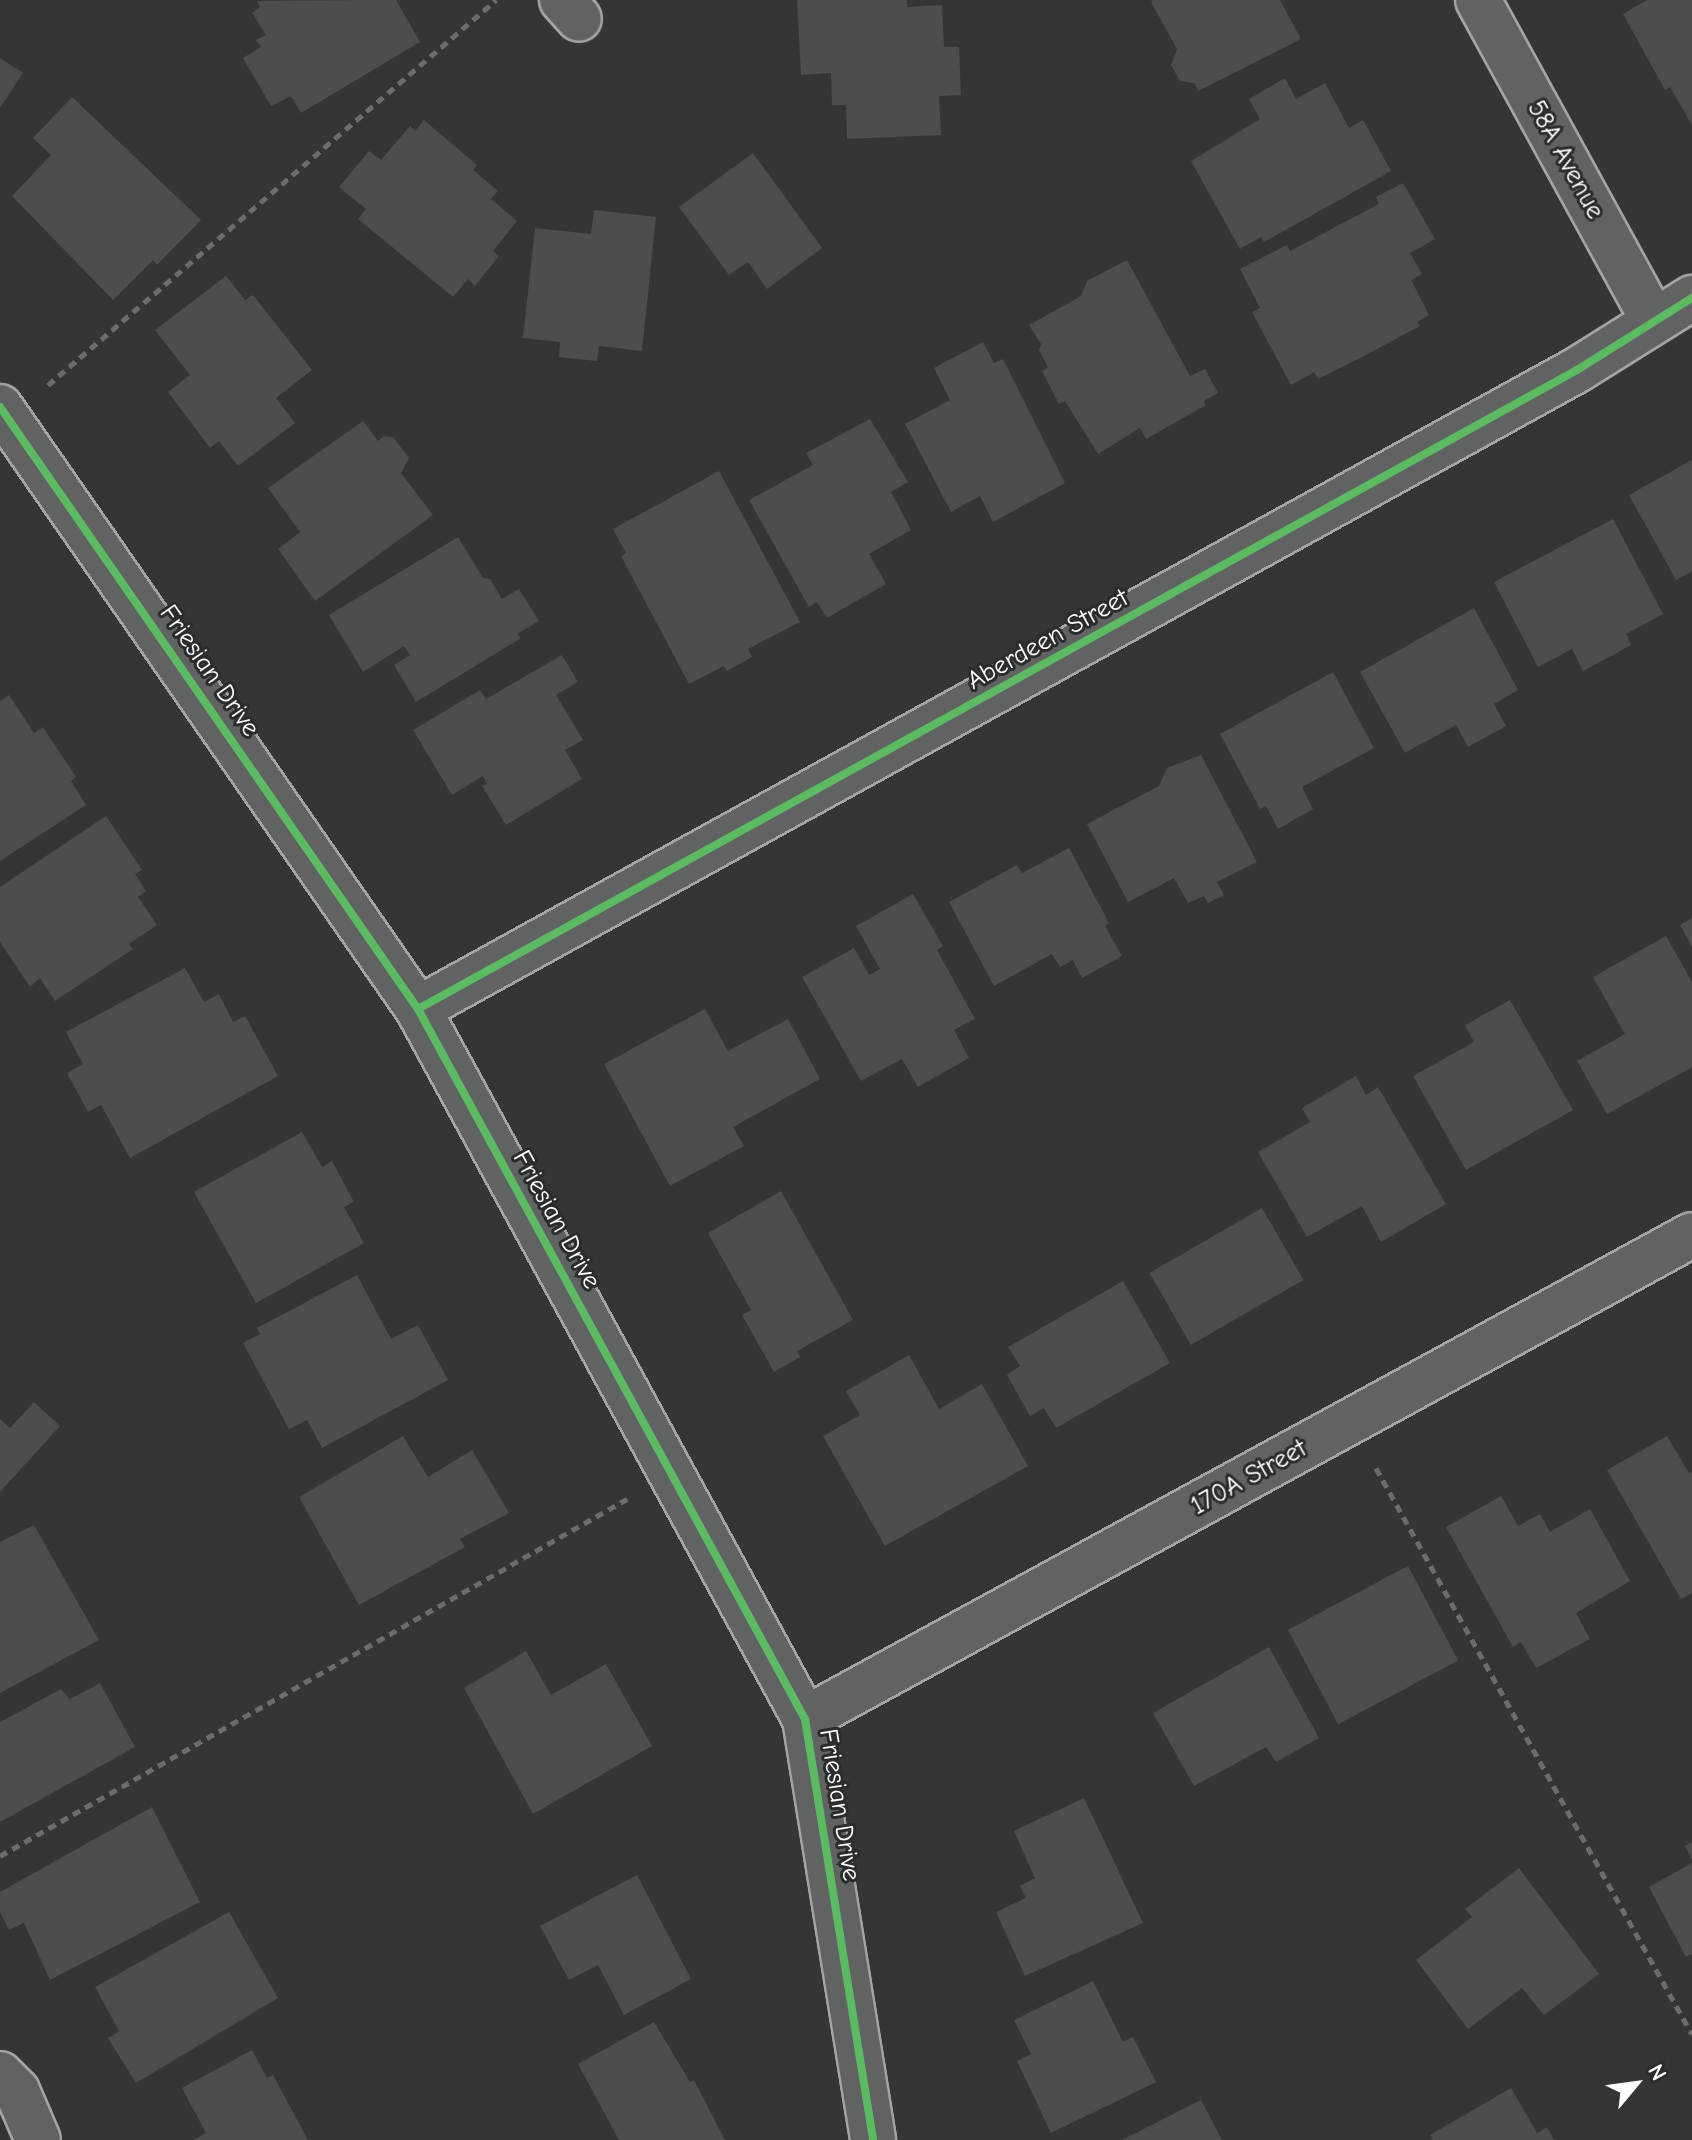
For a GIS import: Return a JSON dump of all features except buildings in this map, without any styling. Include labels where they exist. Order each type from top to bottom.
[{"type":"street","name":"58A Avenue","points":[[1478,0],[1653,319]]},
{"type":"street","name":"Aberdeen Street","points":[[418,1009],[1577,370],[1653,319],[1692,298]]},
{"type":"street","name":"Friesian Drive","points":[[0,407],[418,1009],[805,1719],[873,2140]]},
{"type":"street","name":"170A Street","points":[[805,1719],[1692,1235]]},
{"type":"street","points":[[0,2074],[17,2091],[38,2140]]},
{"type":"path","points":[[45,389],[496,0]]},
{"type":"path","points":[[1350,1422],[1692,2034]]},
{"type":"path","points":[[0,1856],[634,1494]]},
{"type":"cycle path","points":[[418,1009],[1577,370],[1692,298]]},
{"type":"cycle path","points":[[0,407],[418,1009],[805,1719],[873,2140]]}]
